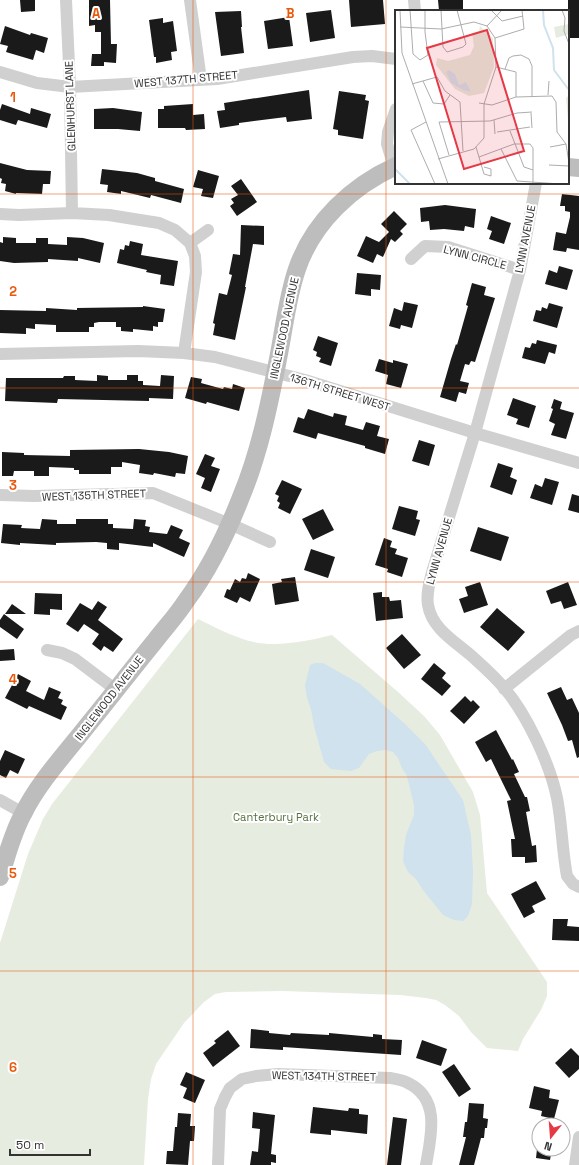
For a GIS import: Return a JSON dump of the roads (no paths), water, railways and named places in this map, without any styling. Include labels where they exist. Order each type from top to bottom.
[{"type":"street","name":"GLENHURST LANE","points":[[66,0],[70,87],[72,213]]},
{"type":"street","points":[[190,0],[201,80]]},
{"type":"street","points":[[414,0],[415,10]]},
{"type":"street","name":"WEST 137TH STREET","points":[[0,72],[37,83],[70,87],[217,79],[353,57],[372,56],[395,59]]},
{"type":"street","name":"INGLEWOOD AVENUE","points":[[0,877],[15,830],[23,813],[35,794],[186,601],[218,548],[242,496],[253,464],[275,372],[297,268],[320,225],[347,198],[373,177],[395,166],[387,144],[388,132],[395,112]]},
{"type":"street","points":[[569,167],[579,168]]},
{"type":"street","name":"LYNN AVENUE","points":[[536,184],[520,270],[475,433],[433,569],[428,588],[428,605],[433,618],[444,633],[474,658],[504,688],[524,718],[547,765],[556,797],[567,876],[576,885]]},
{"type":"street","points":[[0,214],[19,215],[72,213],[109,215],[159,223],[175,230],[190,243],[195,256],[196,272],[184,353]]},
{"type":"street","points":[[190,243],[208,230]]},
{"type":"street","name":"LYNN CIRCLE","points":[[411,259],[425,246],[448,248],[520,270]]},
{"type":"street","name":"136TH STREET WEST","points":[[0,354],[138,352],[184,353],[215,357],[275,372],[579,463]]},
{"type":"street","name":"WEST 135TH STREET","points":[[0,495],[34,496],[153,493],[230,524]]},
{"type":"street","points":[[230,524],[270,542]]},
{"type":"street","points":[[504,688],[579,631]]},
{"type":"street","points":[[47,650],[62,653],[76,659],[116,690]]},
{"type":"street","points":[[0,800],[23,813]]},
{"type":"street","name":"WEST 134TH STREET","points":[[218,1165],[220,1109],[230,1088],[242,1079],[278,1074],[390,1078],[407,1082],[418,1089],[426,1099],[431,1112],[431,1130],[426,1165]]},
{"type":"street","points":[[576,1165],[579,1137]]},
{"type":"water","points":[[315,663],[323,663],[360,684],[406,725],[425,744],[463,800],[471,835],[473,872],[472,904],[468,916],[463,921],[454,920],[443,915],[416,879],[408,872],[403,861],[406,835],[414,815],[414,805],[407,776],[398,758],[393,752],[385,750],[369,754],[359,768],[351,771],[331,769],[324,762],[305,685],[310,665]]},
{"type":"park label","name":"Canterbury Park","points":[[276,817]]}]
